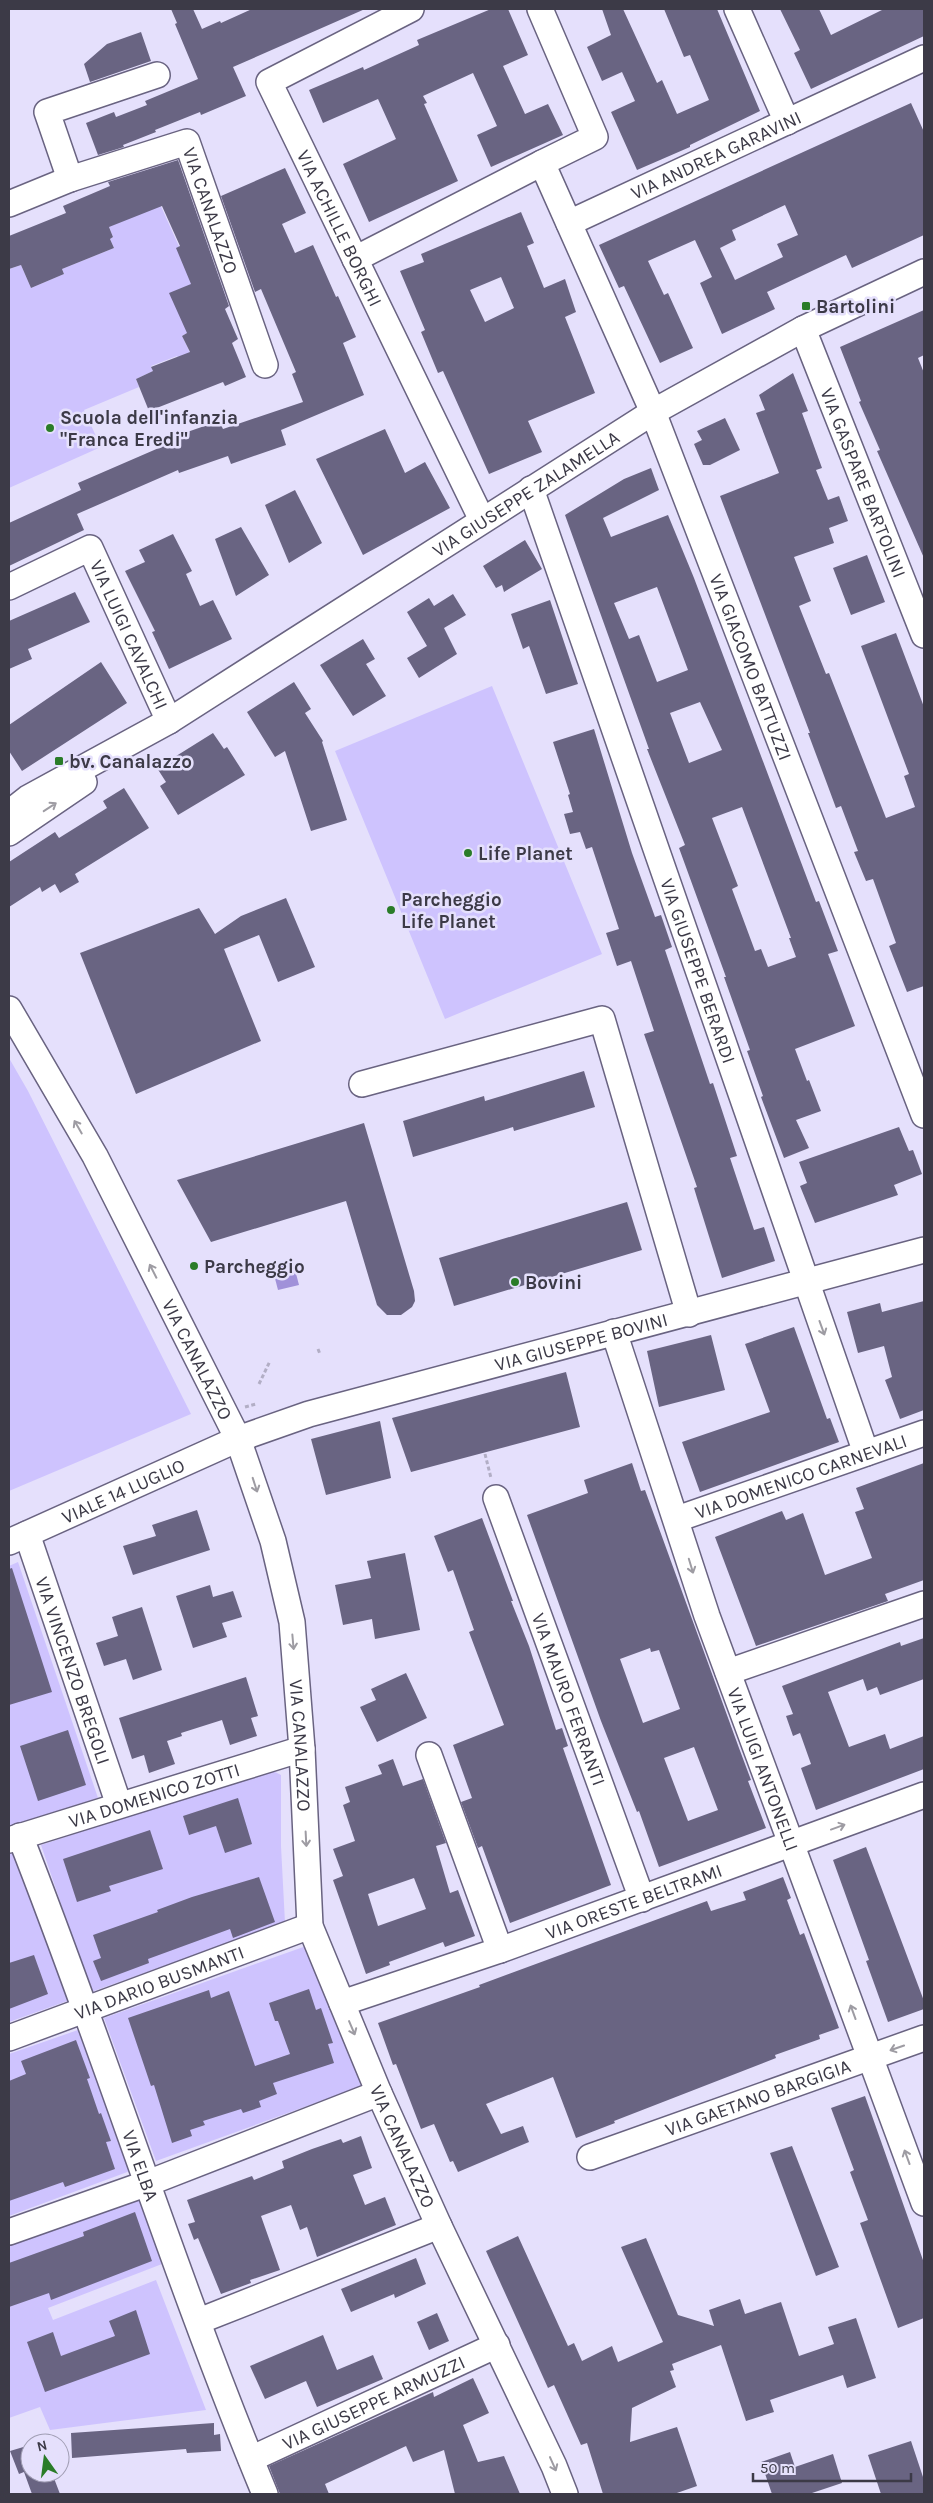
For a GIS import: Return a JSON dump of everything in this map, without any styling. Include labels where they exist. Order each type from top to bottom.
[{"type":"street","name":"VIA ACHILLE BORGHI","points":[[411,9],[269,82],[482,520]]},
{"type":"street","points":[[355,259],[595,137],[540,9]]},
{"type":"street","points":[[737,9],[787,122]]},
{"type":"street","name":"VIA ANDREA GARAVINI","points":[[569,222],[924,58]]},
{"type":"street","points":[[70,179],[47,112],[157,74]]},
{"type":"street","name":"VIA CANALAZZO","points":[[9,204],[70,179],[187,142],[265,365]]},
{"type":"street","points":[[542,163],[569,222]]},
{"type":"street","name":"VIA GIACOMO BATTUZZI","points":[[569,222],[653,412],[924,1114]]},
{"type":"street","name":"VIA GIUSEPPE ZALAMELLA","points":[[15,805],[139,739],[653,412],[804,329],[924,272]]},
{"type":"street","name":"VIA GASPARE BARTOLINI","points":[[804,329],[924,636]]},
{"type":"street","name":"VIA GIUSEPPE BERARDI","points":[[530,489],[866,1453]]},
{"type":"street","name":"VIA LUIGI CAVALCHI","points":[[9,586],[90,548],[169,720]]},
{"type":"street","name":"VIA GIUSEPPE ZALAMELLA","points":[[9,833],[67,796],[139,739]]},
{"type":"street","name":"VIA CANALAZZO","points":[[9,1009],[95,1156],[238,1439],[274,1541],[292,1622],[302,1749],[310,1926],[379,2093],[439,2226],[554,2466],[565,2494]]},
{"type":"street","points":[[362,1084],[602,1019],[690,1314]]},
{"type":"street","name":"VIA GIUSEPPE BOVINI","points":[[238,1439],[309,1414],[614,1332],[690,1314],[924,1250]]},
{"type":"street","name":"VIA LUIGI ANTONELLI","points":[[614,1332],[677,1519],[706,1616],[924,2203]]},
{"type":"street","name":"VIA DOMENICO CARNEVALI","points":[[677,1519],[924,1433]]},
{"type":"street","name":"VIALE 14 LUGLIO","points":[[18,1538],[238,1439]]},
{"type":"street","name":"VIA MAURO FERRANTI","points":[[496,1498],[642,1899]]},
{"type":"street","name":"VIA VINCENZO BREGOLI","points":[[18,1538],[119,1805]]},
{"type":"street","points":[[728,1672],[924,1604]]},
{"type":"street","name":"VIA DOMENICO ZOTTI","points":[[15,1838],[302,1749]]},
{"type":"street","points":[[429,1755],[500,1950]]},
{"type":"street","name":"VIA ORESTE BELTRAMI","points":[[342,2003],[500,1950],[924,1795]]},
{"type":"street","name":"VIA ELBA","points":[[15,1838],[87,2009],[148,2183],[251,2459],[266,2494]]},
{"type":"street","name":"VIA DARIO BUSMANTI","points":[[9,2038],[310,1926]]},
{"type":"street","name":"VIA GAETANO BARGIGIA","points":[[590,2157],[924,2038]]},
{"type":"street","points":[[9,2232],[148,2183],[379,2093]]},
{"type":"street","points":[[199,2321],[439,2226]]},
{"type":"street","name":"VIA GIUSEPPE ARMUZZI","points":[[251,2459],[497,2345]]},
{"type":"path","points":[[318,1349],[320,1354]]},
{"type":"path","points":[[259,1384],[270,1361]]},
{"type":"shaded area","points":[[159,202],[195,282],[187,333],[182,336],[191,355],[179,360],[177,356],[151,366],[153,371],[136,379],[139,387],[84,410],[101,447],[9,488],[9,269],[21,265],[31,288],[64,274],[62,269],[114,248],[110,239],[113,237],[107,222]]},
{"type":"shaded area","name":"Life Planet","points":[[492,686],[602,954],[445,1019],[335,751]]},
{"type":"shaded area","points":[[9,1058],[28,1091],[191,1414],[9,1491]]},
{"type":"shaded area","points":[[293,1262],[299,1285],[278,1290],[272,1267]]},
{"type":"shaded area","points":[[18,1562],[98,1798],[9,1826],[9,1566]]},
{"type":"shaded area","points":[[271,1770],[281,1775],[281,1846],[285,1923],[91,1992],[41,1845]]},
{"type":"shaded area","points":[[15,1852],[70,2000],[9,2022],[9,1854]]},
{"type":"shaded area","points":[[309,1945],[365,2085],[156,2161],[104,2018]]},
{"type":"shaded area","points":[[78,2030],[130,2171],[9,2216],[9,2054]]},
{"type":"shaded area","points":[[138,2196],[162,2264],[48,2308],[53,2320],[156,2280],[206,2410],[50,2430],[40,2407],[9,2418],[9,2244]]},
{"type":"building","points":[[171,9],[193,9],[202,29],[252,9],[365,9],[233,67],[246,96],[201,115],[200,112],[155,130],[156,132],[123,145],[124,147],[98,155],[86,123],[114,112],[116,117],[147,105],[145,101],[198,79],[175,24],[177,23]]},
{"type":"building","points":[[491,9],[508,9],[528,55],[503,66],[525,114],[548,104],[563,135],[491,167],[477,135],[497,126],[473,73],[423,96],[427,103],[424,104],[458,181],[369,222],[343,164],[396,139],[378,99],[323,123],[309,90],[363,67],[364,70],[419,45],[417,40]]},
{"type":"building","points":[[602,9],[623,9],[657,83],[662,80],[677,114],[709,100],[690,55],[684,57],[664,9],[717,9],[760,111],[690,145],[690,147],[637,170],[611,112],[635,101],[622,72],[602,81],[587,47],[611,35]]},
{"type":"building","points":[[780,9],[819,9],[831,35],[884,9],[924,9],[924,36],[811,89],[794,53],[800,50]]},
{"type":"building","points":[[141,32],[151,61],[90,82],[84,64],[107,44]]},
{"type":"building","points":[[911,103],[924,132],[924,235],[852,268],[846,255],[767,292],[775,309],[722,334],[700,283],[712,277],[695,240],[648,261],[664,295],[668,293],[693,348],[660,363],[624,286],[619,288],[599,245]],"holes":[[[785,205],[798,235],[777,244],[783,257],[735,280],[720,248],[736,240],[732,230]]]},
{"type":"building","points":[[178,160],[229,306],[225,309],[238,339],[232,343],[246,377],[225,386],[223,382],[149,411],[136,379],[153,371],[151,367],[190,352],[182,336],[187,333],[169,293],[191,284],[176,248],[180,246],[162,206],[109,227],[113,237],[110,239],[114,248],[62,269],[64,274],[31,288],[21,265],[9,269],[9,236],[66,213],[63,206],[110,186],[108,182]]},
{"type":"building","points":[[285,168],[306,213],[282,224],[295,253],[313,245],[336,297],[338,296],[356,337],[343,343],[364,395],[281,430],[286,445],[231,464],[228,456],[179,473],[178,470],[77,514],[84,530],[9,566],[9,523],[81,490],[78,483],[168,444],[167,439],[219,421],[223,429],[303,402],[292,374],[296,372],[261,289],[255,292],[221,196]]},
{"type":"building","points":[[521,212],[534,243],[527,246],[544,288],[565,279],[576,312],[565,317],[595,393],[528,421],[542,452],[489,474],[443,371],[438,373],[421,332],[425,330],[400,271],[424,262],[421,254]],"holes":[[[501,277],[514,308],[485,322],[470,290]]]},
{"type":"building","points":[[924,310],[924,355],[918,358],[924,373],[924,558],[877,451],[880,450],[859,402],[861,401],[840,347]]},
{"type":"building","points":[[793,373],[808,411],[802,413],[822,468],[816,470],[828,500],[839,496],[848,521],[829,528],[834,543],[794,557],[811,601],[799,606],[826,674],[829,673],[886,818],[915,807],[904,776],[909,774],[861,646],[896,633],[924,707],[924,986],[907,992],[889,946],[896,943],[873,879],[866,881],[854,852],[858,851],[841,806],[836,808],[808,733],[810,733],[720,496],[779,473],[756,413],[765,410],[759,395]]},
{"type":"building","points":[[725,418],[740,450],[710,465],[703,465],[694,444],[702,440],[697,431]]},
{"type":"building","points":[[385,429],[405,473],[425,462],[450,508],[363,555],[316,459]]},
{"type":"building","points":[[651,468],[659,490],[603,518],[611,537],[668,515],[694,578],[816,902],[819,901],[838,951],[828,954],[855,1026],[795,1049],[821,1111],[796,1120],[809,1148],[784,1158],[761,1097],[763,1096],[747,1051],[750,1050],[724,977],[726,977],[679,848],[685,845],[647,749],[649,749],[565,515],[624,479]],"holes":[[[657,587],[688,670],[657,682],[639,635],[629,639],[614,603]],[[700,702],[722,750],[689,763],[670,713]],[[742,807],[791,938],[789,938],[796,957],[768,967],[761,949],[755,951],[732,889],[738,886],[712,818]]]},
{"type":"building","points":[[295,490],[322,543],[289,563],[265,505]]},
{"type":"building","points":[[241,527],[269,575],[236,596],[215,539]]},
{"type":"building","points":[[173,534],[192,571],[186,574],[200,606],[213,600],[232,639],[169,669],[152,632],[155,631],[125,571],[145,562],[139,550]]},
{"type":"building","points":[[525,540],[542,569],[504,592],[502,585],[496,588],[483,566]]},
{"type":"building","points":[[867,555],[885,602],[851,615],[833,568]]},
{"type":"building","points":[[75,592],[90,622],[28,649],[32,659],[9,669],[9,621]]},
{"type":"building","points":[[453,594],[466,615],[444,628],[457,654],[419,678],[407,658],[427,646],[407,612],[429,598],[434,606]]},
{"type":"building","points":[[550,600],[578,684],[546,694],[529,646],[523,649],[511,614]]},
{"type":"building","points":[[363,639],[375,659],[366,664],[386,696],[353,716],[320,665]]},
{"type":"building","points":[[101,662],[127,703],[22,771],[9,751],[9,725]]},
{"type":"building","points":[[294,682],[311,709],[305,713],[323,741],[347,820],[311,831],[285,751],[275,757],[247,712]]},
{"type":"building","points":[[594,729],[632,853],[655,917],[661,915],[672,947],[665,950],[710,1084],[713,1083],[737,1156],[730,1158],[754,1230],[764,1227],[775,1261],[722,1278],[694,1188],[697,1187],[644,1034],[654,1031],[631,961],[617,966],[606,933],[619,929],[592,847],[586,849],[580,832],[570,834],[564,814],[573,812],[568,795],[570,794],[553,742]]},
{"type":"building","points":[[213,733],[224,749],[227,747],[245,775],[178,815],[160,786],[166,782],[157,768]]},
{"type":"building","points":[[124,788],[149,828],[75,874],[79,882],[60,893],[55,884],[42,892],[40,887],[9,907],[9,862],[55,832],[59,838],[107,808],[103,801]]},
{"type":"building","points":[[286,898],[315,967],[278,982],[259,935],[224,949],[261,1041],[136,1094],[80,953],[199,908],[215,934],[241,916]]},
{"type":"building","points":[[584,1071],[595,1107],[514,1131],[513,1127],[413,1157],[403,1121],[484,1096],[485,1101]]},
{"type":"building","points":[[364,1123],[414,1291],[415,1301],[412,1307],[401,1315],[387,1315],[377,1305],[346,1201],[211,1242],[177,1180]]},
{"type":"building","points":[[899,1127],[909,1151],[913,1150],[922,1174],[894,1185],[898,1195],[815,1223],[800,1186],[807,1183],[799,1162]]},
{"type":"building","points":[[627,1202],[642,1250],[454,1306],[439,1258]]},
{"type":"building","points":[[924,1301],[924,1410],[900,1419],[885,1380],[892,1377],[884,1346],[858,1353],[847,1312],[880,1303],[882,1312]]},
{"type":"building","points":[[794,1327],[827,1419],[830,1418],[839,1442],[700,1492],[682,1442],[770,1412],[745,1344]]},
{"type":"building","points":[[711,1335],[725,1390],[659,1407],[647,1351]]},
{"type":"building","points":[[566,1372],[580,1427],[411,1472],[392,1418]]},
{"type":"building","points":[[380,1421],[391,1478],[326,1495],[311,1439]]},
{"type":"building","points":[[632,1463],[641,1491],[645,1490],[751,1780],[748,1781],[766,1828],[659,1867],[639,1811],[637,1812],[601,1721],[527,1515],[588,1493],[584,1480]],"holes":[[[650,1648],[651,1652],[659,1650],[680,1709],[643,1723],[620,1659]],[[694,1747],[718,1810],[688,1821],[664,1758]]]},
{"type":"building","points":[[924,1463],[924,1580],[885,1594],[888,1601],[756,1646],[715,1537],[782,1511],[786,1520],[803,1513],[825,1575],[872,1558],[855,1512],[864,1509],[856,1488]]},
{"type":"building","points":[[197,1510],[210,1550],[133,1575],[123,1546],[156,1536],[152,1525]]},
{"type":"building","points":[[482,1518],[529,1646],[556,1730],[562,1728],[568,1746],[563,1748],[611,1885],[510,1923],[482,1846],[478,1848],[461,1802],[472,1798],[453,1745],[504,1725],[469,1632],[474,1630],[453,1570],[448,1572],[434,1536]]},
{"type":"building","points":[[405,1553],[420,1630],[375,1639],[372,1619],[343,1625],[335,1585],[371,1578],[367,1561]]},
{"type":"building","points":[[12,1568],[52,1692],[9,1705],[9,1569]]},
{"type":"building","points":[[210,1585],[213,1597],[233,1591],[242,1617],[222,1623],[227,1637],[193,1648],[176,1596]]},
{"type":"building","points":[[142,1607],[162,1670],[133,1680],[126,1659],[104,1666],[96,1643],[118,1636],[112,1617]]},
{"type":"building","points":[[924,1638],[924,1679],[880,1695],[877,1687],[867,1691],[863,1679],[828,1692],[849,1747],[885,1734],[890,1749],[924,1736],[924,1769],[816,1810],[801,1768],[811,1764],[800,1733],[793,1736],[786,1716],[793,1714],[782,1686],[900,1642],[901,1646]]},
{"type":"building","points":[[406,1673],[427,1718],[377,1742],[360,1707],[376,1700],[371,1689]]},
{"type":"building","points":[[246,1677],[258,1716],[251,1718],[257,1736],[230,1745],[222,1720],[181,1733],[182,1736],[167,1741],[175,1764],[149,1773],[144,1755],[132,1759],[119,1718]]},
{"type":"building","points":[[68,1730],[86,1785],[38,1801],[20,1746]]},
{"type":"building","points":[[393,1759],[403,1786],[423,1779],[446,1843],[436,1846],[450,1893],[458,1890],[475,1936],[445,1947],[443,1942],[389,1962],[390,1965],[366,1974],[333,1880],[343,1876],[333,1849],[355,1841],[343,1805],[350,1802],[345,1787],[382,1774],[378,1765]],"holes":[[[414,1878],[426,1909],[378,1926],[368,1894]]]},
{"type":"building","points":[[238,1798],[252,1844],[225,1853],[216,1826],[189,1835],[183,1816]]},
{"type":"building","points":[[150,1830],[163,1869],[109,1886],[111,1891],[77,1902],[63,1859]]},
{"type":"building","points":[[866,1847],[924,2001],[924,2009],[888,2022],[866,1961],[869,1960],[833,1860]]},
{"type":"building","points":[[259,1877],[275,1922],[233,1938],[230,1929],[148,1959],[149,1963],[101,1981],[93,1961],[101,1958],[93,1935],[158,1912],[157,1910],[192,1897]]},
{"type":"building","points":[[783,1877],[791,1898],[787,1900],[800,1935],[804,1933],[839,2028],[819,2035],[820,2039],[775,2055],[776,2058],[614,2121],[615,2123],[576,2138],[553,2077],[486,2104],[501,2134],[523,2126],[529,2142],[458,2172],[453,2161],[450,2162],[434,2124],[421,2129],[396,2064],[393,2065],[378,2023],[480,1987],[479,1985],[707,1901],[711,1911],[746,1900],[743,1892]]},
{"type":"building","points":[[34,1955],[48,1994],[9,2009],[9,1963]]},
{"type":"building","points":[[309,1989],[316,2010],[321,2008],[333,2043],[328,2044],[334,2063],[273,2083],[277,2094],[259,2101],[261,2107],[243,2113],[241,2109],[203,2121],[205,2125],[190,2130],[192,2136],[172,2143],[154,2085],[151,2086],[128,2018],[209,1990],[211,1998],[229,1991],[255,2066],[290,2054],[269,2003]]},
{"type":"building","points":[[76,2040],[90,2078],[87,2079],[99,2114],[101,2113],[111,2141],[106,2142],[115,2169],[65,2187],[63,2182],[9,2201],[9,2081],[26,2074],[21,2061]]},
{"type":"building","points":[[865,2096],[924,2263],[924,2318],[898,2328],[860,2223],[868,2220],[850,2172],[854,2170],[831,2108]]},
{"type":"building","points":[[361,2136],[372,2168],[353,2175],[365,2205],[385,2197],[396,2225],[317,2257],[307,2227],[300,2230],[291,2205],[261,2216],[280,2270],[250,2280],[251,2283],[221,2294],[198,2238],[194,2240],[188,2224],[195,2222],[187,2200],[252,2176],[254,2180],[284,2168],[282,2161],[312,2149],[341,2139],[343,2143]]},
{"type":"building","points":[[792,2146],[839,2267],[816,2276],[770,2153]]},
{"type":"building","points":[[135,2212],[152,2261],[51,2300],[49,2293],[9,2307],[9,2263],[84,2236],[83,2232]]},
{"type":"building","points":[[518,2236],[568,2346],[574,2343],[582,2361],[612,2346],[618,2362],[663,2342],[621,2247],[646,2238],[678,2315],[714,2326],[709,2310],[740,2299],[745,2314],[781,2302],[799,2356],[834,2344],[828,2327],[856,2318],[876,2378],[847,2388],[843,2375],[770,2400],[774,2412],[746,2421],[721,2345],[672,2364],[674,2370],[670,2371],[676,2387],[632,2408],[630,2442],[677,2427],[697,2486],[674,2494],[603,2494],[587,2443],[581,2445],[554,2385],[548,2388],[486,2251]]},
{"type":"building","points":[[416,2258],[426,2284],[395,2298],[394,2294],[351,2312],[341,2289]]},
{"type":"building","points":[[136,2310],[150,2354],[45,2392],[27,2342],[53,2332],[61,2356],[115,2336],[109,2321]]},
{"type":"building","points":[[437,2313],[449,2341],[429,2350],[417,2322]]},
{"type":"building","points":[[323,2335],[337,2370],[373,2355],[383,2379],[317,2407],[306,2381],[265,2399],[250,2366]]},
{"type":"building","points":[[473,2378],[489,2413],[463,2425],[478,2462],[504,2456],[520,2494],[455,2494],[444,2450],[413,2462],[406,2446],[325,2484],[329,2494],[280,2494],[269,2466],[433,2392],[434,2397]]},
{"type":"building","points":[[214,2423],[214,2435],[220,2434],[221,2451],[187,2453],[186,2449],[72,2458],[71,2433]]},
{"type":"building","points":[[911,2441],[924,2480],[924,2494],[881,2494],[868,2455]]},
{"type":"building","points":[[20,2448],[20,2474],[19,2474],[10,2451]]},
{"type":"building","points":[[790,2452],[795,2467],[833,2454],[842,2483],[809,2494],[772,2494],[761,2462]]},
{"type":"building","points":[[28,2483],[56,2483],[60,2494],[32,2494]]},
{"type":"place","name":"Bartolini","points":[[806,306]]},
{"type":"place","name":"Scuola dell'infanzia \"Franca Eredi\"","points":[[50,428]]},
{"type":"place","name":"bv. Canalazzo","points":[[59,761]]},
{"type":"place","name":"Life Planet","points":[[468,853]]},
{"type":"place","name":"Parcheggio Life Planet","points":[[391,910]]},
{"type":"place","name":"Parcheggio","points":[[194,1266]]},
{"type":"place","name":"Bovini","points":[[515,1282]]}]
